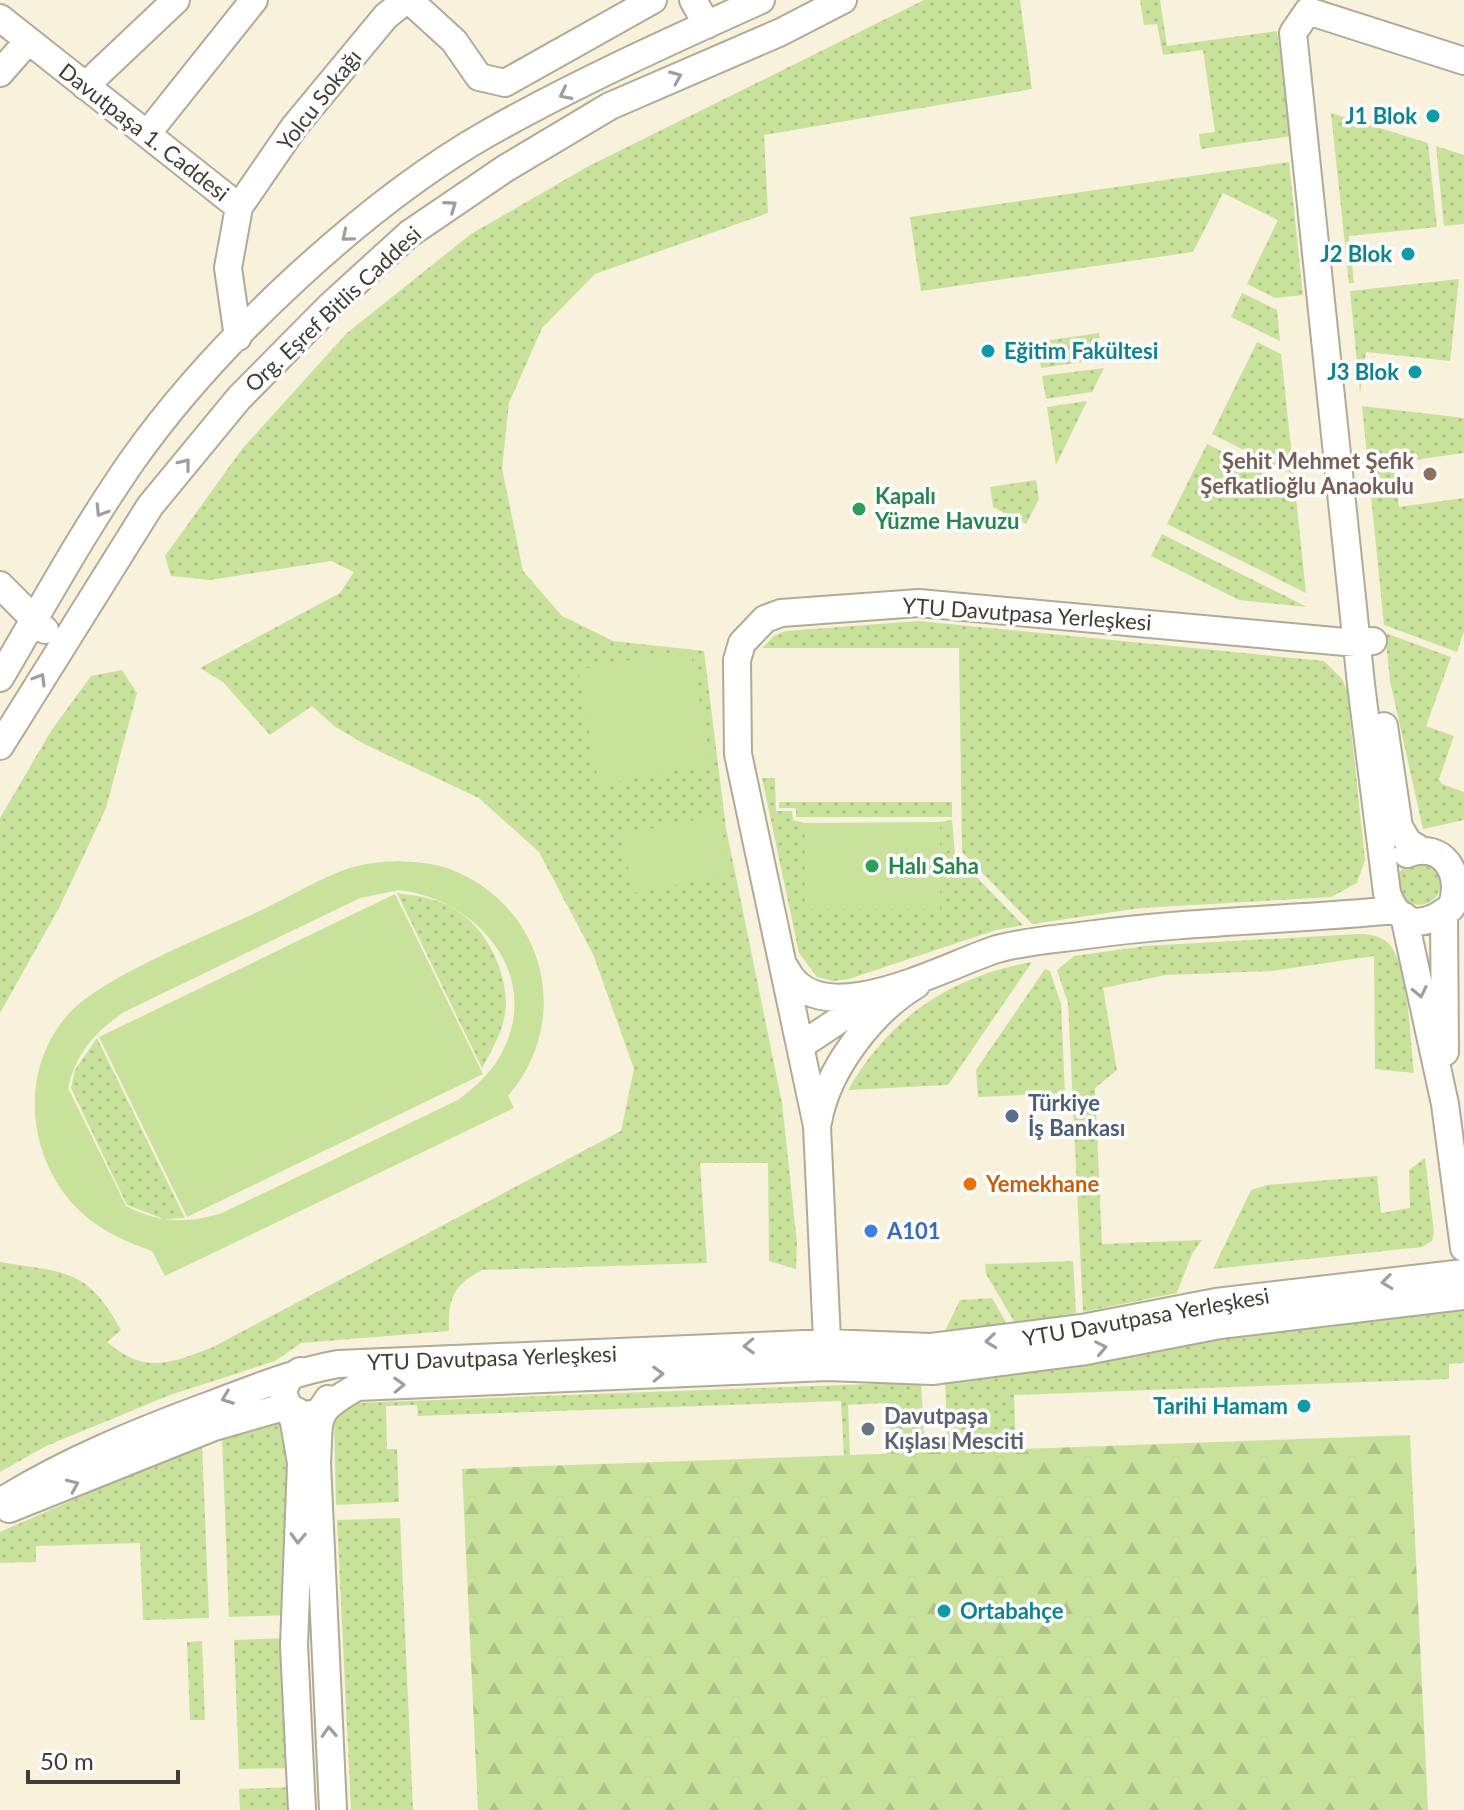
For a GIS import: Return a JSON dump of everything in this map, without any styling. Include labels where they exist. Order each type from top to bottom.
[{"type":"street","points":[[85,86],[176,0]]},
{"type":"street","points":[[147,134],[254,0]]},
{"type":"street","points":[[407,0],[454,41],[479,77],[505,83],[653,0]]},
{"type":"street","name":"Yolcu Sokağı","points":[[239,207],[294,127],[386,16],[407,0]]},
{"type":"street","points":[[693,0],[707,25]]},
{"type":"street","name":"Org. Eşref Bitlis Caddesi","points":[[0,678],[132,461],[238,337],[318,260],[400,192],[488,133],[761,0]]},
{"type":"street","name":"Org. Eşref Bitlis Caddesi","points":[[0,746],[150,506],[239,398],[331,305],[409,234],[506,168],[610,106],[781,32],[843,0]]},
{"type":"street","points":[[1308,11],[1293,33],[1393,900],[1445,1104],[1464,1248]]},
{"type":"street","points":[[1308,11],[1464,61]]},
{"type":"street","points":[[1308,11],[1365,642],[1399,827],[1408,842],[1443,856],[1457,874],[1459,886],[1453,905],[1445,1104]]},
{"type":"street","name":"Davutpaşa 1. Caddesi","points":[[0,18],[239,207],[228,268],[238,337]]},
{"type":"street","points":[[0,73],[28,41]]},
{"type":"street","points":[[228,268],[269,307]]},
{"type":"street","points":[[0,585],[33,622],[63,643]]},
{"type":"street","name":"YTU Davutpasa Yerleşkesi","points":[[828,1355],[817,1126],[738,754],[737,660],[742,643],[765,619],[781,613],[919,603],[1365,642]]},
{"type":"street","points":[[1393,900],[1398,859],[1464,842]]},
{"type":"street","name":"YTU Davutpasa Yerleşkesi","points":[[781,959],[790,977],[808,994],[831,1000],[886,989],[969,958],[1031,943],[1143,927],[1324,917],[1393,900],[1424,922],[1453,905]]},
{"type":"street","name":"YTU Davutpasa Yerleşkesi","points":[[817,1126],[820,1106],[832,1080],[880,1015],[909,989],[969,958]]},
{"type":"street","name":"YTU Davutpasa Yerleşkesi","points":[[800,1046],[886,989]]},
{"type":"street","name":"YTU Davutpasa Yerleşkesi","points":[[0,1512],[214,1427],[287,1406],[306,1416],[357,1387],[1009,1340],[1216,1302],[1464,1273]]},
{"type":"street","name":"YTU Davutpasa Yerleşkesi","points":[[0,1502],[51,1470],[300,1371],[338,1364],[828,1355],[932,1371],[1012,1363],[1220,1325],[1464,1296]]},
{"type":"street","points":[[302,1810],[294,1645],[301,1463],[284,1385],[300,1371],[315,1373],[326,1383],[325,1405],[319,1418],[317,1463],[333,1810]]},
{"type":"green space","points":[[924,0],[1020,0],[1032,89],[764,135],[768,213],[595,274],[542,328],[509,403],[502,468],[523,571],[562,616],[613,641],[704,651],[726,828],[782,1103],[797,1243],[796,1269],[769,1261],[768,1163],[700,1163],[707,1263],[482,1270],[464,1282],[454,1294],[449,1331],[301,1343],[275,1361],[170,1395],[46,1446],[0,1472],[0,1262],[58,1272],[85,1284],[109,1310],[121,1330],[107,1342],[133,1359],[169,1362],[211,1348],[621,1131],[634,1069],[593,954],[539,852],[479,798],[366,745],[334,726],[312,706],[270,735],[223,682],[200,668],[340,593],[354,572],[331,561],[210,580],[171,576],[165,556],[242,449],[347,333],[471,234],[587,167]]},
{"type":"green space","points":[[1140,0],[1160,0],[1167,46],[1277,31],[1292,136],[1201,149],[1199,134],[1215,132],[1203,50],[1163,55],[1157,24],[1144,25]]},
{"type":"green space","points":[[1331,113],[1428,143],[1437,227],[1349,236],[1354,283],[1349,283]]},
{"type":"green space","points":[[1436,146],[1464,155],[1464,224],[1444,226]]},
{"type":"green space","points":[[1289,162],[1303,295],[1275,298],[1247,284],[1278,220],[1223,193],[1193,252],[921,291],[910,217]]},
{"type":"green space","points":[[1459,279],[1450,361],[1366,352],[1360,393],[1350,291]]},
{"type":"green space","points":[[1242,293],[1277,310],[1280,341],[1231,317]]},
{"type":"green space","points":[[1099,333],[1102,359],[1041,368],[1037,342]]},
{"type":"green space","points":[[1257,342],[1281,354],[1294,475],[1212,434]]},
{"type":"green space","points":[[1104,368],[1092,392],[1046,399],[1042,376]]},
{"type":"green space","points":[[1087,401],[1056,465],[1047,407]]},
{"type":"green space","points":[[1362,406],[1464,418],[1464,453],[1393,463],[1399,507],[1464,498],[1464,631],[1457,652],[1384,625]]},
{"type":"green space","points":[[1207,444],[1295,488],[1306,593],[1167,524]]},
{"type":"green space","points":[[1036,480],[1039,499],[1026,524],[993,507],[990,487]]},
{"type":"green space","points":[[1162,534],[1307,607],[1239,600],[1151,556]]},
{"type":"green space","points":[[919,621],[1324,661],[1342,679],[1347,690],[1365,860],[1357,883],[1331,897],[1141,908],[1032,924],[962,852],[959,648],[762,648],[775,635],[786,631]]},
{"type":"green space","points":[[1385,633],[1451,657],[1426,726],[1454,736],[1439,779],[1442,784],[1464,792],[1464,820],[1423,829],[1390,681]]},
{"type":"green space","points":[[690,649],[711,764],[599,785],[578,670]]},
{"type":"green space","points":[[122,670],[137,693],[106,808],[59,908],[0,1013],[0,818],[51,731],[91,676]]},
{"type":"green space","points":[[762,778],[775,778],[776,811],[792,811],[793,820],[805,823],[806,909],[940,908],[940,822],[952,820],[955,855],[1023,925],[996,930],[849,979],[833,981],[817,977],[799,953]]},
{"type":"green space","points":[[779,802],[952,802],[952,817],[796,817],[796,808],[779,808]]},
{"type":"green space","points":[[719,816],[730,875],[633,893],[622,834]]},
{"type":"green space","name":"Halı Saha","points":[[940,822],[940,909],[805,909],[805,823]]},
{"type":"green space","points":[[398,861],[441,866],[480,885],[507,907],[527,935],[539,966],[544,999],[540,1032],[529,1065],[508,1096],[514,1108],[165,1276],[152,1251],[116,1236],[83,1214],[64,1194],[50,1170],[41,1145],[35,1092],[40,1065],[50,1040],[81,1002],[129,972],[339,872],[362,865]],"holes":[[[399,890],[428,896],[478,926],[496,947],[509,971],[514,998],[512,1027],[500,1056],[481,1080],[458,1100],[222,1213],[197,1219],[173,1220],[150,1216],[126,1206],[68,1088],[76,1064],[88,1044],[104,1027],[124,1012],[360,898]]]},
{"type":"green space","points":[[1419,861],[1435,867],[1441,883],[1435,899],[1419,905],[1403,899],[1397,883],[1403,867]]},
{"type":"green space","points":[[397,893],[429,899],[464,915],[495,956],[505,989],[506,1005],[498,1038],[482,1068]]},
{"type":"green space","points":[[395,894],[483,1074],[187,1217],[99,1037]]},
{"type":"green space","points":[[1358,934],[1381,938],[1395,953],[1404,985],[1414,1073],[1375,1069],[1374,956],[1271,971],[1166,975],[1103,988],[1117,1070],[1095,1088],[1102,1244],[1202,1240],[1192,1254],[1177,1293],[1083,1312],[1068,1003],[1057,970],[1074,956],[1145,946]]},
{"type":"green space","points":[[1032,962],[948,1085],[848,1090],[883,1041],[925,1004],[975,978]]},
{"type":"green space","points":[[1045,969],[1050,971],[1061,1004],[1065,1093],[978,1097],[976,1070]]},
{"type":"green space","points":[[97,1038],[185,1218],[164,1219],[127,1205],[71,1088],[75,1070]]},
{"type":"green space","points":[[1425,1158],[1434,1232],[1432,1241],[1422,1247],[1213,1269],[1251,1190],[1267,1185],[1377,1176],[1381,1213],[1410,1208],[1409,1170]]},
{"type":"green space","points":[[1073,1261],[1076,1313],[1015,1323],[986,1274],[985,1264]]},
{"type":"green space","points":[[992,1298],[1007,1324],[945,1331],[960,1300]]},
{"type":"green space","points":[[1457,1309],[1464,1311],[1464,1363],[1449,1364],[1449,1379],[1014,1395],[1016,1449],[948,1452],[945,1381],[1088,1363],[1221,1336]]},
{"type":"green space","points":[[921,1382],[925,1453],[887,1454],[884,1403],[848,1405],[850,1455],[844,1456],[841,1401],[418,1416],[417,1405],[386,1406],[387,1449],[397,1449],[399,1502],[336,1505],[334,1418],[339,1410],[355,1403]]},
{"type":"green space","points":[[288,1419],[289,1615],[229,1617],[222,1436]]},
{"type":"green space","name":"Ortabahçe","points":[[1410,1435],[1428,1810],[478,1810],[462,1469]]},
{"type":"green space","points":[[202,1443],[209,1618],[143,1620],[140,1543],[36,1546],[36,1562],[0,1563],[0,1532]]},
{"type":"green space","points":[[400,1518],[413,1810],[351,1810],[337,1520]]},
{"type":"green space","points":[[288,1638],[294,1768],[239,1769],[234,1640]]},
{"type":"green space","points":[[202,1641],[205,1720],[190,1720],[187,1642]]},
{"type":"green space","points":[[295,1787],[296,1810],[240,1810],[239,1789]]},
{"type":"place","name":"J1 Blok","points":[[1433,116]]},
{"type":"place","name":"J2 Blok","points":[[1408,254]]},
{"type":"place","name":"Eğitim Fakültesi","points":[[988,351]]},
{"type":"place","name":"J3 Blok","points":[[1415,372]]},
{"type":"place","name":"Şehit Mehmet Şefik Şefkatlioğlu Anaokulu","points":[[1430,474]]},
{"type":"place","name":"Kapalı Yüzme Havuzu","points":[[859,509]]},
{"type":"place","name":"Halı Saha","points":[[872,866]]},
{"type":"place","name":"Türkiye İş Bankası","points":[[1012,1116]]},
{"type":"place","name":"Yemekhane","points":[[970,1184]]},
{"type":"place","name":"A101","points":[[871,1231]]},
{"type":"place","name":"Tarihi Hamam","points":[[1304,1406]]},
{"type":"place","name":"Davutpaşa Kışlası Mesciti","points":[[868,1429]]},
{"type":"place","name":"Ortabahçe","points":[[944,1611]]}]
